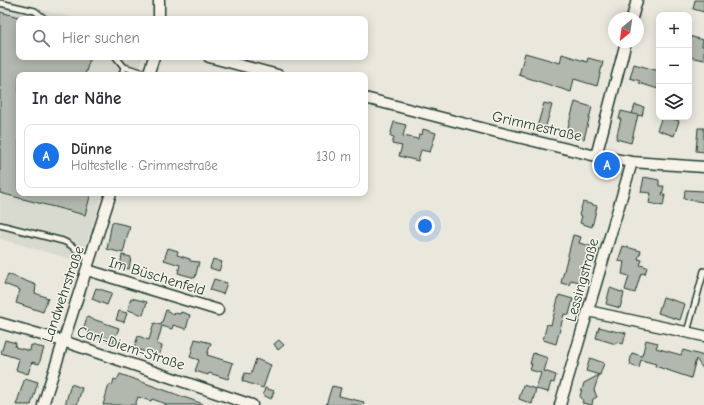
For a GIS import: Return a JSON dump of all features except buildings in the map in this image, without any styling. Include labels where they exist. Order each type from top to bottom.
[{"type":"street","points":[[159,0],[159,16]]},
{"type":"street","points":[[634,12],[637,0]]},
{"type":"street","points":[[596,156],[624,48]]},
{"type":"street","points":[[149,72],[153,60]]},
{"type":"street","points":[[220,60],[266,72]]},
{"type":"street","name":"Grimmestraße","points":[[368,99],[596,156],[632,162],[704,167]]},
{"type":"street","name":"Lessingstraße","points":[[560,405],[632,162]]},
{"type":"street","name":"Landwehrstraße","points":[[43,405],[63,341],[88,270],[110,196]]},
{"type":"street","name":"Im Büschenfeld","points":[[88,270],[218,310]]},
{"type":"street","points":[[588,311],[704,336]]},
{"type":"street","name":"Carl-Diem-Straße","points":[[0,323],[63,341],[252,405]]},
{"type":"lane","points":[[0,3],[35,12],[41,16]]},
{"type":"lane","points":[[118,60],[124,67],[139,72]]},
{"type":"lane","points":[[123,72],[124,67]]},
{"type":"lane","points":[[0,225],[63,241],[70,244],[85,257],[91,259]]},
{"type":"lane","points":[[686,332],[704,272]]},
{"type":"shaded area","points":[[0,0],[67,16],[16,16],[16,60],[142,60],[139,72],[16,72],[16,196],[102,196],[81,262],[0,239]]},
{"type":"place","name":"Dünne","points":[[607,165]]}]
